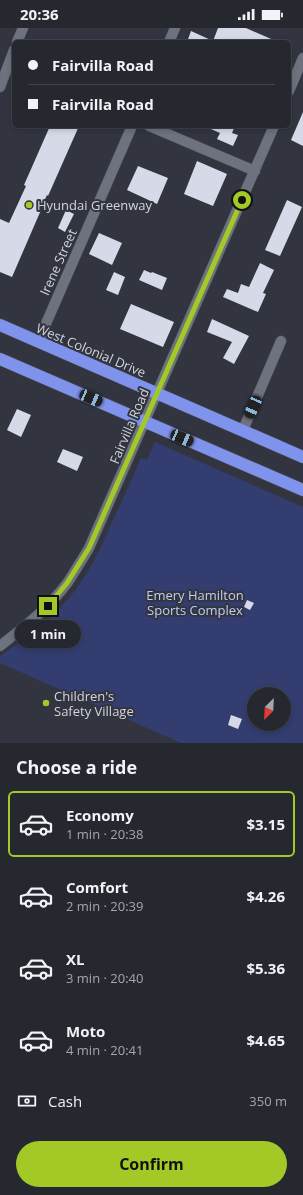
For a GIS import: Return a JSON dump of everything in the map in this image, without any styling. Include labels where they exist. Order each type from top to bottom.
[{"type":"highway","name":"West Colonial Drive","points":[[0,326],[303,457]]},
{"type":"highway","points":[[0,359],[303,490]]},
{"type":"street","points":[[18,40],[23,28]]},
{"type":"street","points":[[170,40],[175,28]]},
{"type":"street","points":[[0,87],[12,55]]},
{"type":"street","points":[[291,86],[303,58]]},
{"type":"street","name":"Irene Street","points":[[38,342],[131,128]]},
{"type":"street","points":[[154,128],[255,171]]},
{"type":"street","name":"Fairvilla Road","points":[[0,646],[27,625],[44,609],[67,583],[89,548],[146,422],[157,393],[273,128]]},
{"type":"street","points":[[243,430],[281,341]]},
{"type":"green space","name":"Emery Hamilton Sports Complex","points":[[155,442],[303,507],[303,743],[181,743],[0,663],[0,656],[44,623],[64,603],[81,582],[102,545],[141,458],[147,460]]},
{"type":"building","points":[[218,28],[246,28],[273,40],[213,40]]},
{"type":"building","points":[[191,31],[211,40],[188,40]]},
{"type":"building","points":[[303,112],[303,146],[291,140]]},
{"type":"building","name":"Hyundai Greenway","points":[[49,128],[78,128],[48,196],[47,195],[40,210],[12,277],[0,272],[0,219],[9,223],[26,186],[24,185]]},
{"type":"building","points":[[209,128],[234,128],[232,133],[238,135],[233,146],[217,139],[220,133]]},
{"type":"building","points":[[197,161],[227,174],[213,206],[184,194]]},
{"type":"building","points":[[138,166],[168,178],[157,204],[127,190]]},
{"type":"building","points":[[287,200],[302,207],[280,256],[265,250]]},
{"type":"building","points":[[66,210],[74,214],[65,232],[58,228]]},
{"type":"building","points":[[99,233],[122,243],[112,265],[89,254]]},
{"type":"building","points":[[260,263],[274,270],[263,293],[266,294],[258,312],[223,297],[227,289],[238,293],[241,284],[249,287]]},
{"type":"building","points":[[144,270],[167,278],[162,290],[139,280]]},
{"type":"building","points":[[114,272],[125,277],[118,295],[106,290]]},
{"type":"building","points":[[131,304],[174,322],[163,347],[120,329]]},
{"type":"building","points":[[212,319],[249,336],[234,364],[223,358],[232,342],[207,332]]},
{"type":"building","points":[[17,409],[31,415],[21,437],[7,430]]},
{"type":"building","points":[[63,449],[83,457],[77,471],[57,462]]},
{"type":"building","points":[[247,600],[254,603],[250,610],[244,607]]},
{"type":"building","points":[[231,715],[242,719],[238,729],[228,725]]},
{"type":"place","name":"Hyundai Greenway","points":[[29,205]]},
{"type":"place","name":"Children's Safety Village","points":[[46,703]]},
{"type":"route","points":[[48,606],[67,583],[89,548],[242,200]]}]
